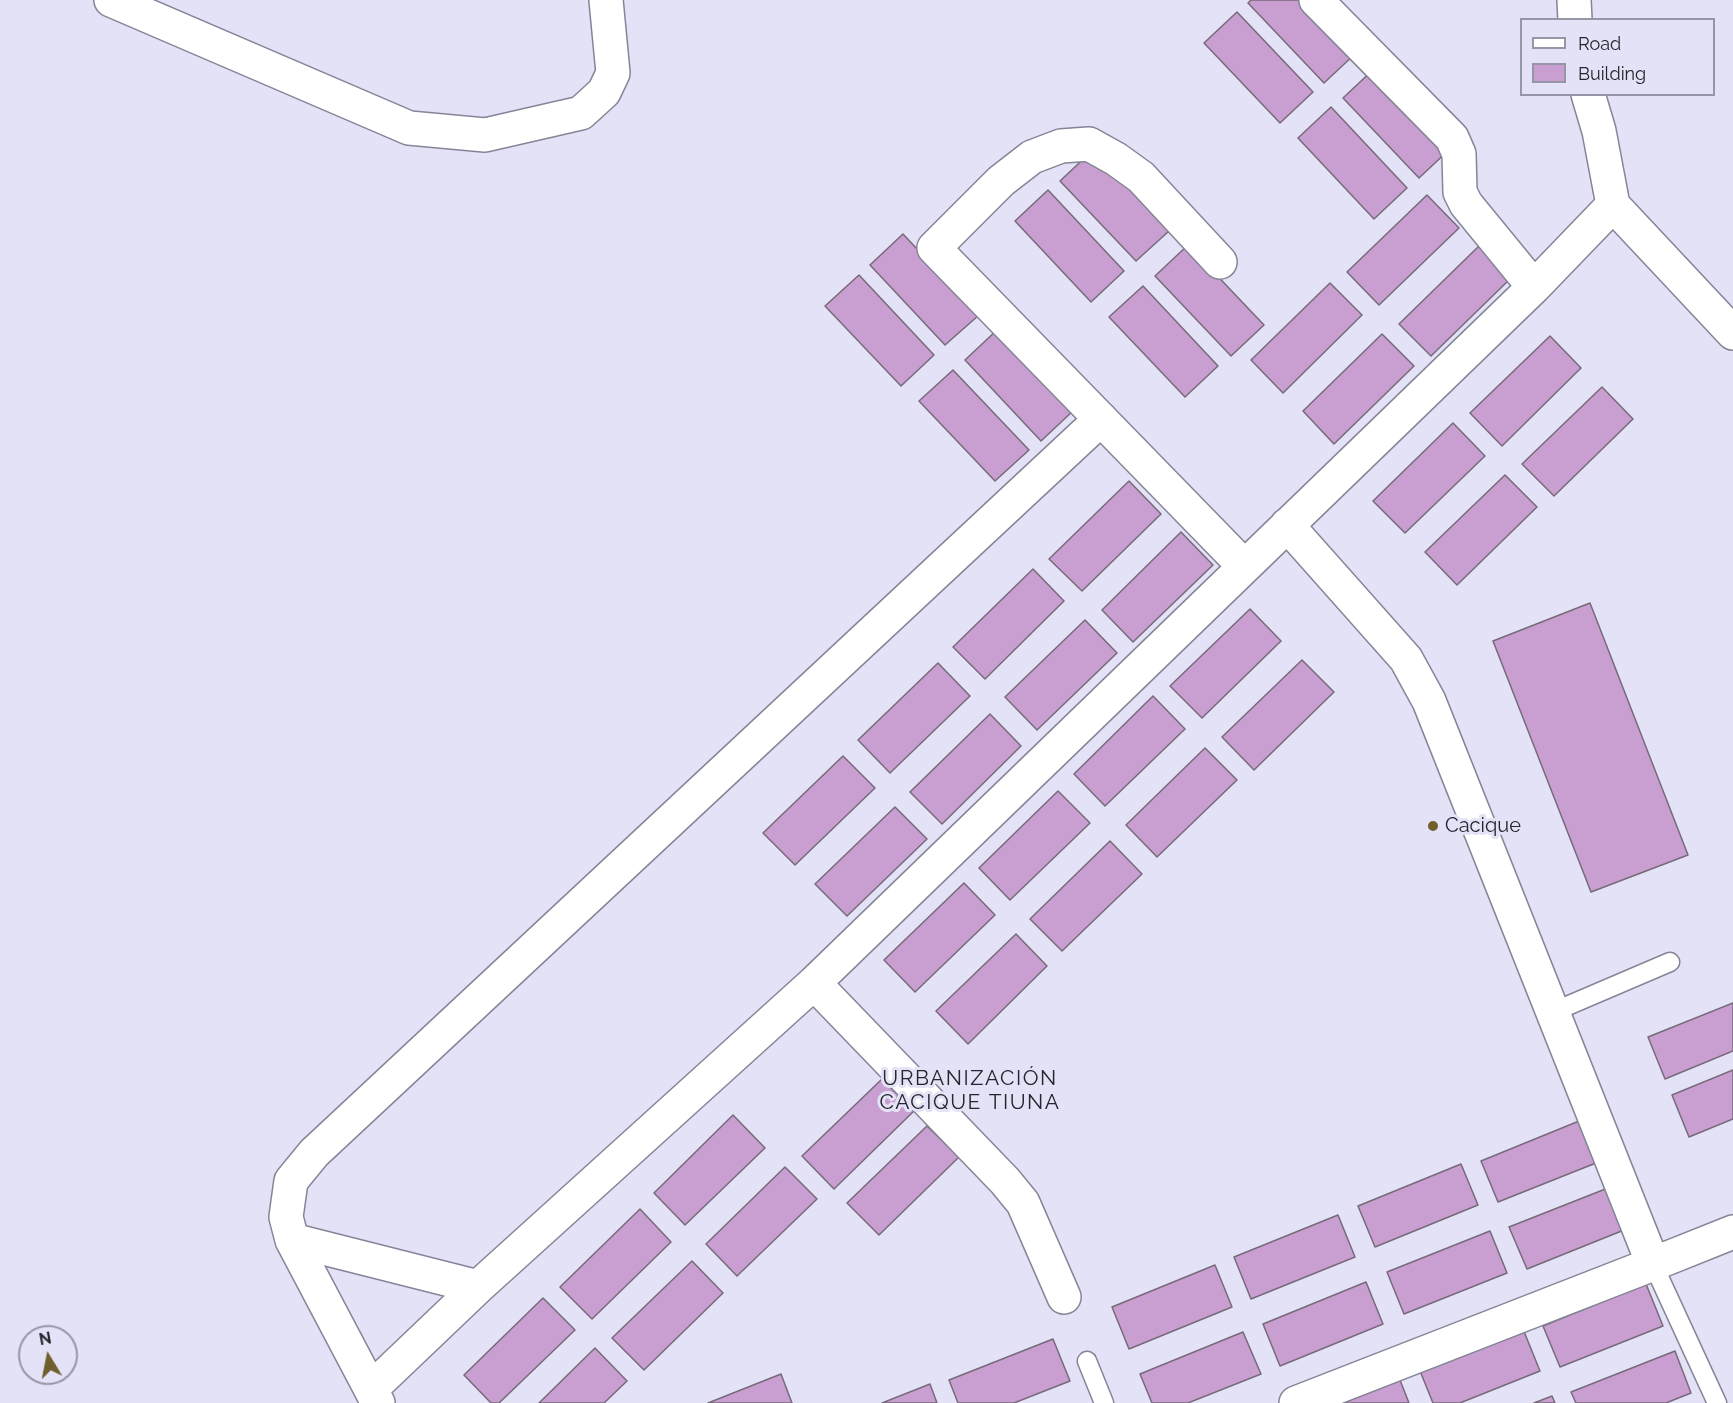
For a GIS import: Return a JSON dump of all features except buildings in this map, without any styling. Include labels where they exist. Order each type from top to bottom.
[{"type":"street","points":[[111,0],[409,128],[485,135],[581,113],[604,92],[613,73],[606,0]]},
{"type":"street","points":[[1316,0],[1452,138],[1459,154],[1460,192],[1466,204],[1534,287]]},
{"type":"street","points":[[1574,0],[1575,18]]},
{"type":"street","points":[[1589,96],[1599,131],[1614,205],[1733,333]]},
{"type":"street","points":[[1220,262],[1141,177],[1116,159],[1089,144],[1061,146],[1032,157],[1001,181],[934,248],[1244,566]]},
{"type":"street","points":[[1101,419],[314,1153],[291,1181],[286,1217],[292,1240],[375,1396],[478,1287],[814,983],[1534,287],[1614,205]]},
{"type":"street","points":[[1287,525],[1406,659],[1429,701],[1653,1264]]},
{"type":"street","points":[[814,983],[1005,1180],[1023,1203],[1064,1297]]},
{"type":"street","points":[[1296,1403],[1733,1232]]},
{"type":"street","points":[[292,1240],[478,1287]]},
{"type":"lane","points":[[1553,1012],[1670,962]]},
{"type":"lane","points":[[1653,1264],[1717,1403]]},
{"type":"lane","points":[[1087,1361],[1104,1403]]},
{"type":"place","name":"Cacique","points":[[1433,826]]},
{"type":"district","name":"URBANIZACIÓN CACIQUE TIUNA","points":[[970,1091]]}]
